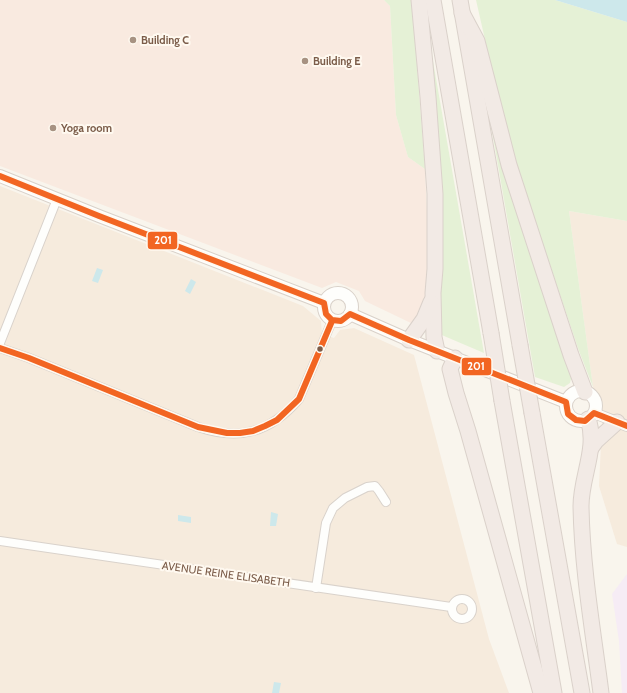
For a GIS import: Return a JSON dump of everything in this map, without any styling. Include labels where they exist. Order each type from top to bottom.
[{"type":"highway","points":[[419,0],[435,194],[435,269],[433,293],[434,337],[437,351]]},
{"type":"highway","points":[[433,0],[554,693]]},
{"type":"highway","points":[[461,7],[582,693]]},
{"type":"highway","points":[[461,7],[477,41],[509,165],[571,355],[585,392]]},
{"type":"highway","points":[[409,340],[424,319],[433,293]]},
{"type":"highway","points":[[455,358],[450,369],[456,393],[541,693]]},
{"type":"highway","points":[[591,416],[591,448],[583,484],[581,518],[600,693]]},
{"type":"highway","points":[[591,448],[596,441],[622,424]]},
{"type":"main road","points":[[0,176],[324,303]]},
{"type":"main road","points":[[336,293],[342,294],[346,296],[352,304],[350,314],[346,320],[339,322],[332,320],[326,316],[324,303],[331,295],[336,293]]},
{"type":"main road","points":[[350,314],[409,340],[566,402]]},
{"type":"main road","points":[[585,392],[591,395],[596,407],[591,416],[582,421],[575,420],[569,416],[566,409],[566,402],[574,393],[585,392]]},
{"type":"street","points":[[0,343],[56,199]]},
{"type":"street","points":[[0,348],[29,358],[198,427],[219,433],[242,434],[273,424],[292,408],[299,399],[332,320]]},
{"type":"street","points":[[591,416],[622,424]]},
{"type":"street","points":[[316,588],[326,523],[333,508],[345,498],[367,487],[375,486],[386,502]]},
{"type":"street","name":"AVENUE REINE ELISABETH","points":[[0,541],[452,607]]},
{"type":"shaded area","points":[[0,0],[384,0],[390,6],[396,115],[408,157],[425,169],[428,235],[427,280],[424,305],[413,324],[365,301],[359,291],[336,282],[322,288],[0,166]]},
{"type":"shaded area","points":[[0,186],[303,306],[321,321],[322,334],[334,338],[340,330],[354,328],[414,355],[489,639],[509,693],[0,693]]},
{"type":"shaded area","points":[[569,211],[627,221],[627,547],[617,544],[599,486],[603,403],[593,387]]},
{"type":"shaded area","points":[[627,574],[627,693],[622,693],[619,641],[612,594]]},
{"type":"green space","points":[[384,0],[412,0],[425,169],[408,157],[396,115],[390,6]]},
{"type":"green space","points":[[476,0],[555,0],[627,22],[627,221],[569,211],[593,387],[579,351],[522,182],[496,88]]},
{"type":"green space","points":[[430,44],[484,353],[437,333]]},
{"type":"green space","points":[[489,114],[572,374],[570,383],[564,387],[535,377]]},
{"type":"water","points":[[555,0],[627,0],[627,22]]},
{"type":"water","points":[[97,268],[103,270],[98,283],[92,281]]},
{"type":"water","points":[[191,279],[196,282],[190,294],[185,291]]},
{"type":"water","points":[[271,512],[278,514],[276,526],[270,526]]},
{"type":"water","points":[[178,515],[191,517],[191,523],[178,521]]},
{"type":"water","points":[[274,682],[281,683],[279,693],[272,693]]},
{"type":"transit line","name":"201","points":[[0,176],[324,303],[326,314],[332,320],[341,321],[350,314],[409,340],[566,402],[568,414],[576,420],[585,421],[594,413],[627,426]]},
{"type":"transit line","name":"201","points":[[0,348],[29,358],[198,427],[227,433],[240,433],[253,431],[277,420],[299,399],[332,321]]},
{"type":"place","name":"Building C","points":[[133,40]]},
{"type":"place","name":"Building E","points":[[305,61]]},
{"type":"place","name":"Yoga room","points":[[53,128]]}]
